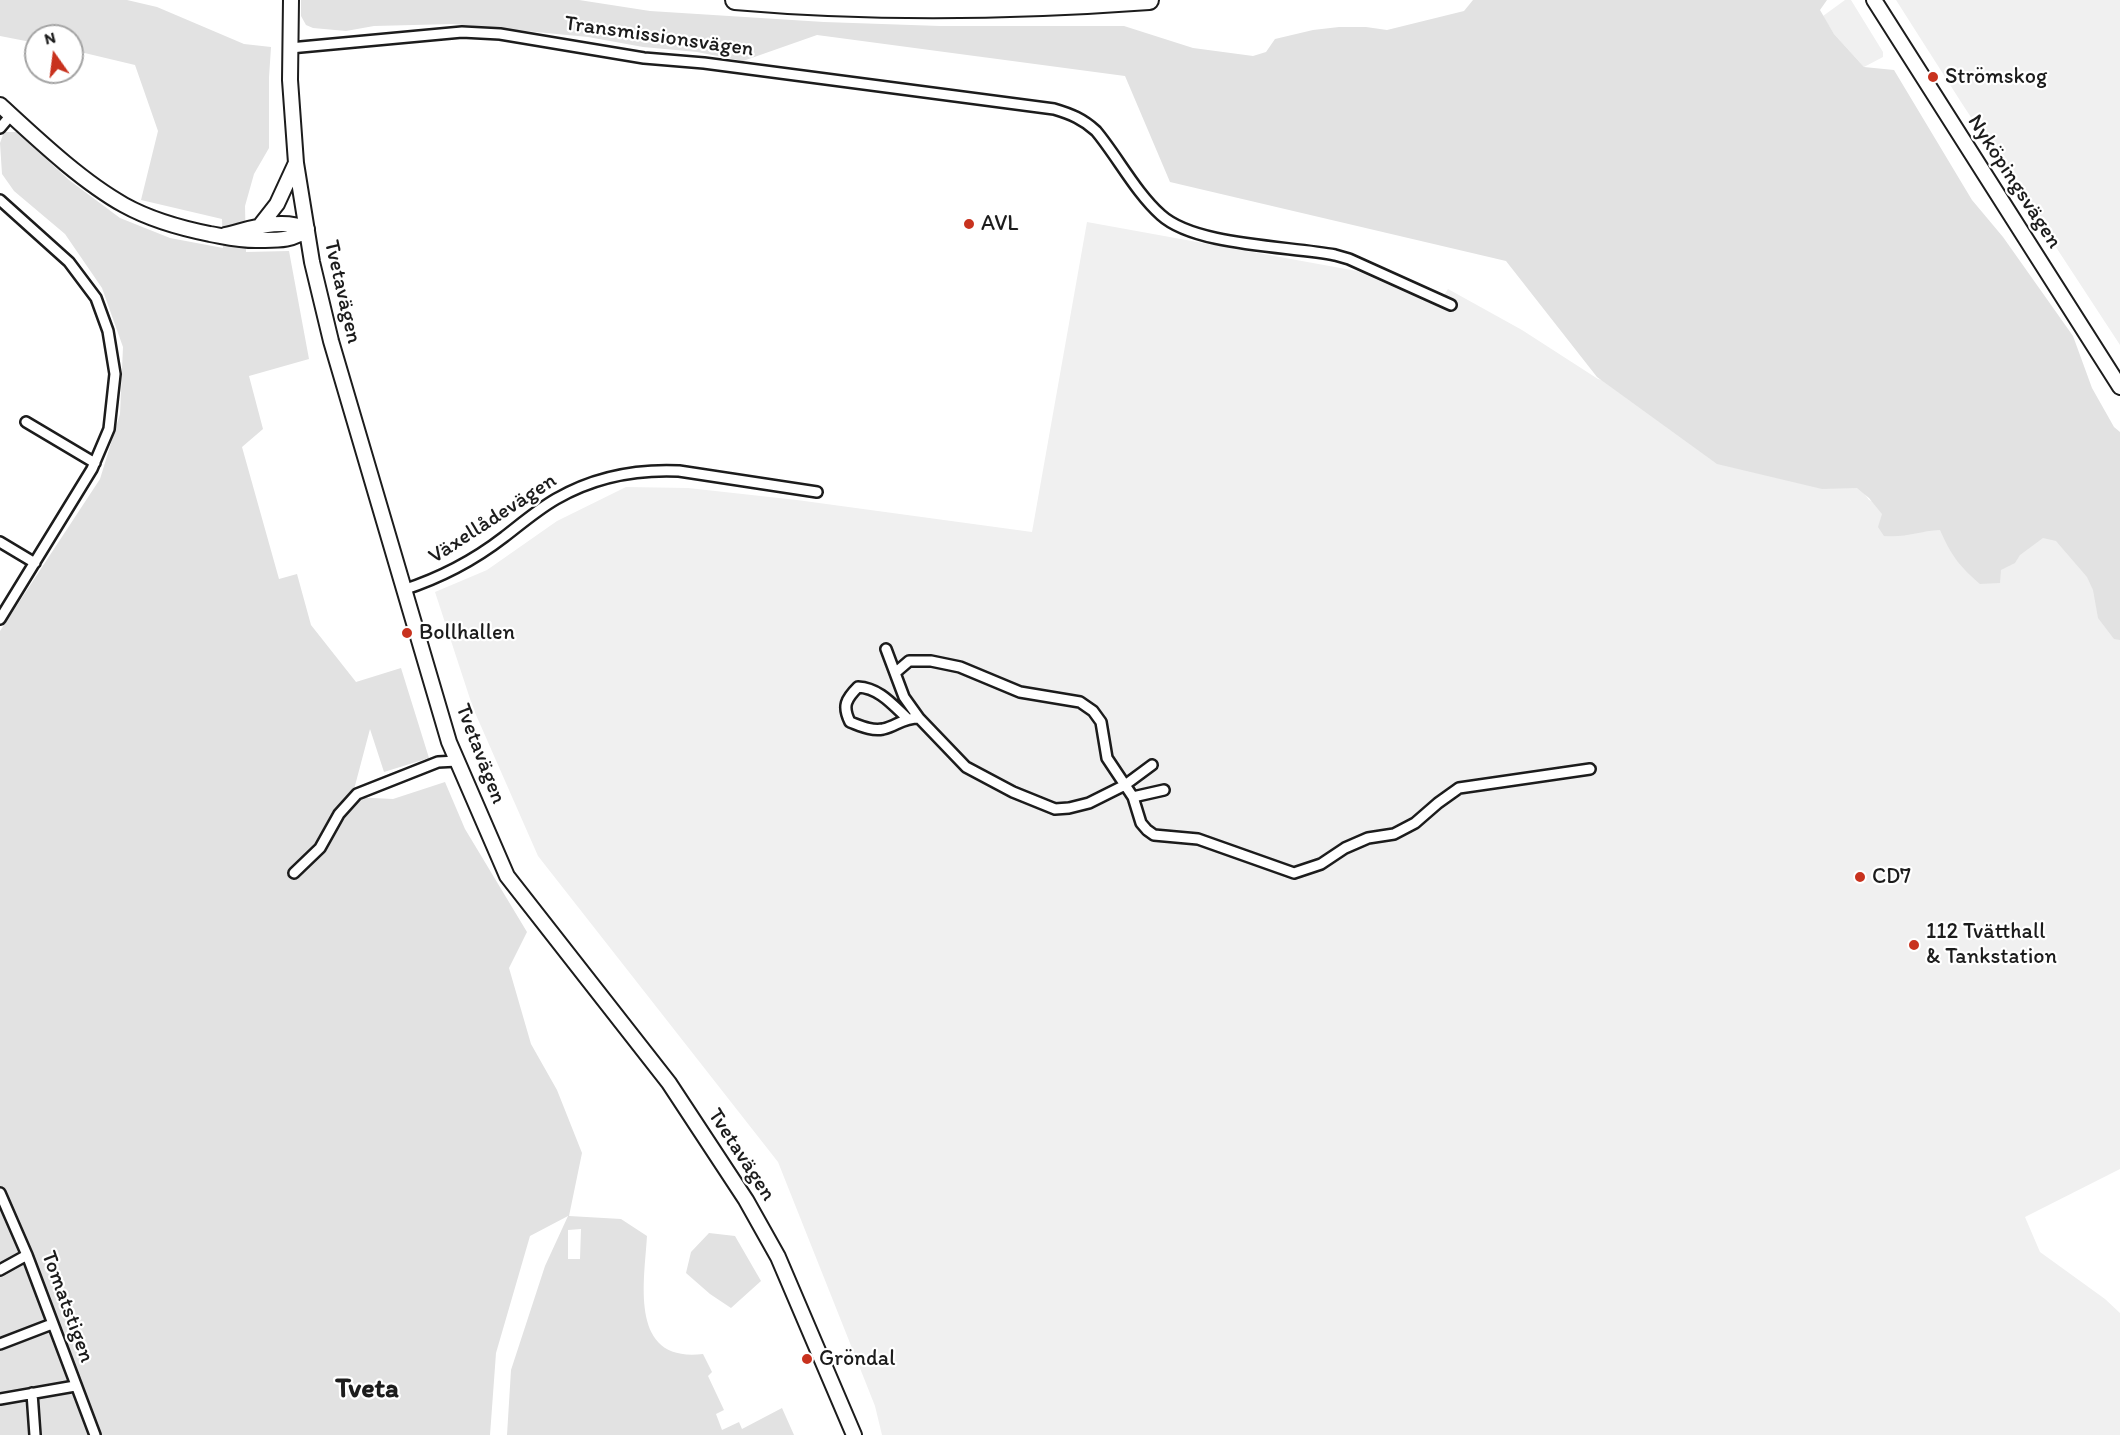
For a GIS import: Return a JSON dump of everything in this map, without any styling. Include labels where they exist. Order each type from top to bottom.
[{"type":"highway","points":[[735,0],[856,7],[958,9],[1149,0]]},
{"type":"main road","name":"Tvetavägen","points":[[291,0],[290,48],[296,163],[312,262],[331,341],[449,742],[507,876],[669,1083],[746,1200],[778,1257],[854,1435]]},
{"type":"main road","name":"Nyköpingsvägen","points":[[1874,0],[2120,387]]},
{"type":"main road","points":[[0,105],[97,188],[126,207],[168,224],[220,236],[246,241],[289,239],[299,236],[307,229],[287,223],[220,236]]},
{"type":"main road","points":[[260,227],[277,204],[296,163]]},
{"type":"street","name":"Transmissionsvägen","points":[[290,48],[462,32],[500,34],[644,58],[704,63],[1054,109],[1072,114],[1085,121],[1104,140],[1160,215],[1182,228],[1198,235],[1335,255],[1451,305]]},
{"type":"street","points":[[0,128],[11,115]]},
{"type":"street","points":[[0,200],[69,262],[96,298],[108,331],[114,374],[109,429],[95,463],[0,619]]},
{"type":"street","points":[[26,422],[95,463]]},
{"type":"street","name":"Växellådevägen","points":[[403,590],[430,582],[464,564],[556,499],[588,484],[622,473],[679,471],[817,492]]},
{"type":"street","points":[[0,542],[35,563]]},
{"type":"street","points":[[886,650],[904,697],[919,718],[966,768],[1013,792],[1055,809],[1089,803],[1125,785],[1152,765]]},
{"type":"street","points":[[895,673],[909,661],[931,661],[960,667],[1020,692],[1080,702],[1093,711],[1101,722],[1107,758],[1133,797],[1141,823],[1154,835],[1198,839],[1294,873],[1321,864],[1345,848],[1368,838],[1394,834],[1415,822],[1459,788],[1485,782],[1527,779],[1557,772],[1590,769]]},
{"type":"street","points":[[907,718],[885,697],[869,688],[858,687],[847,698],[845,712],[850,722],[868,729],[883,729],[907,718],[919,718]]},
{"type":"street","points":[[294,873],[320,848],[339,814],[357,794],[438,762],[457,761]]},
{"type":"street","points":[[1133,797],[1164,790]]},
{"type":"street","name":"Tomatstigen","points":[[0,1193],[27,1255],[95,1435]]},
{"type":"street","points":[[0,1270],[27,1255]]},
{"type":"street","points":[[0,1344],[52,1324]]},
{"type":"street","points":[[0,1399],[75,1386]]},
{"type":"street","points":[[32,1393],[35,1435]]},
{"type":"shaded area","points":[[0,0],[127,0],[157,7],[244,44],[271,47],[269,148],[254,174],[245,206],[246,252],[289,251],[309,359],[249,376],[263,429],[242,447],[279,579],[297,574],[311,625],[356,682],[401,668],[429,758],[384,772],[370,729],[352,797],[393,799],[445,782],[465,829],[527,932],[509,968],[531,1044],[557,1090],[582,1153],[569,1216],[621,1219],[647,1236],[644,1297],[646,1316],[652,1333],[663,1346],[679,1353],[703,1354],[712,1372],[708,1376],[724,1410],[716,1414],[722,1430],[739,1422],[742,1429],[782,1408],[794,1435],[507,1435],[511,1370],[545,1266],[568,1216],[530,1236],[496,1353],[490,1435],[0,1435],[0,631],[100,479],[120,414],[123,347],[102,288],[65,234],[14,191],[2,174],[0,143],[4,132],[17,132],[69,180],[120,218],[170,238],[223,248],[222,219],[141,200],[158,131],[135,65],[84,53],[84,24],[24,24],[24,41],[0,36]],"holes":[[[581,1229],[580,1259],[568,1259],[568,1230]]]},
{"type":"shaded area","points":[[301,0],[579,0],[650,11],[824,22],[940,26],[1124,26],[1193,48],[1253,56],[1266,52],[1275,39],[1313,30],[1339,27],[1387,30],[1464,11],[1473,0],[1827,0],[1820,10],[1834,34],[1864,67],[1894,70],[1972,200],[2003,237],[2073,336],[2092,388],[2114,427],[2120,432],[2120,640],[2114,639],[2098,618],[2093,590],[2087,577],[2056,541],[2043,538],[2020,555],[2015,563],[2001,570],[2000,583],[1980,584],[1956,560],[1940,530],[1884,536],[1878,527],[1882,514],[1857,488],[1822,489],[1717,464],[1597,377],[1506,261],[1170,182],[1125,76],[817,35],[743,61],[697,52],[643,47],[588,37],[453,24],[374,26],[346,31],[313,28],[306,25],[301,16]]},
{"type":"shaded area","points":[[1845,0],[1851,0],[1883,52],[1883,57],[1864,67],[1834,34],[1823,16]]},
{"type":"shaded area","points":[[1896,0],[2120,0],[2120,345],[1961,102]]},
{"type":"shaded area","points":[[1087,222],[1357,271],[1437,306],[1448,289],[1522,330],[1598,379],[1741,413],[1854,479],[1869,500],[1892,508],[2057,506],[2120,612],[2120,1169],[2025,1217],[2040,1252],[2105,1299],[2120,1313],[2120,1435],[882,1435],[875,1406],[778,1162],[538,856],[473,708],[435,592],[487,570],[557,521],[626,487],[688,488],[797,500],[1032,532]]},
{"type":"shaded area","points":[[709,1233],[735,1236],[761,1281],[731,1308],[710,1294],[686,1273],[691,1252]]},
{"type":"place","name":"Strömskog","points":[[1933,77]]},
{"type":"place","name":"AVL","points":[[969,224]]},
{"type":"place","name":"Bollhallen","points":[[407,633]]},
{"type":"place","name":"CD7","points":[[1860,877]]},
{"type":"place","name":"112 Tvätthall & Tankstation","points":[[1914,945]]},
{"type":"place","name":"Gröndal","points":[[807,1359]]},
{"type":"district","name":"Tveta","points":[[367,1390]]}]
